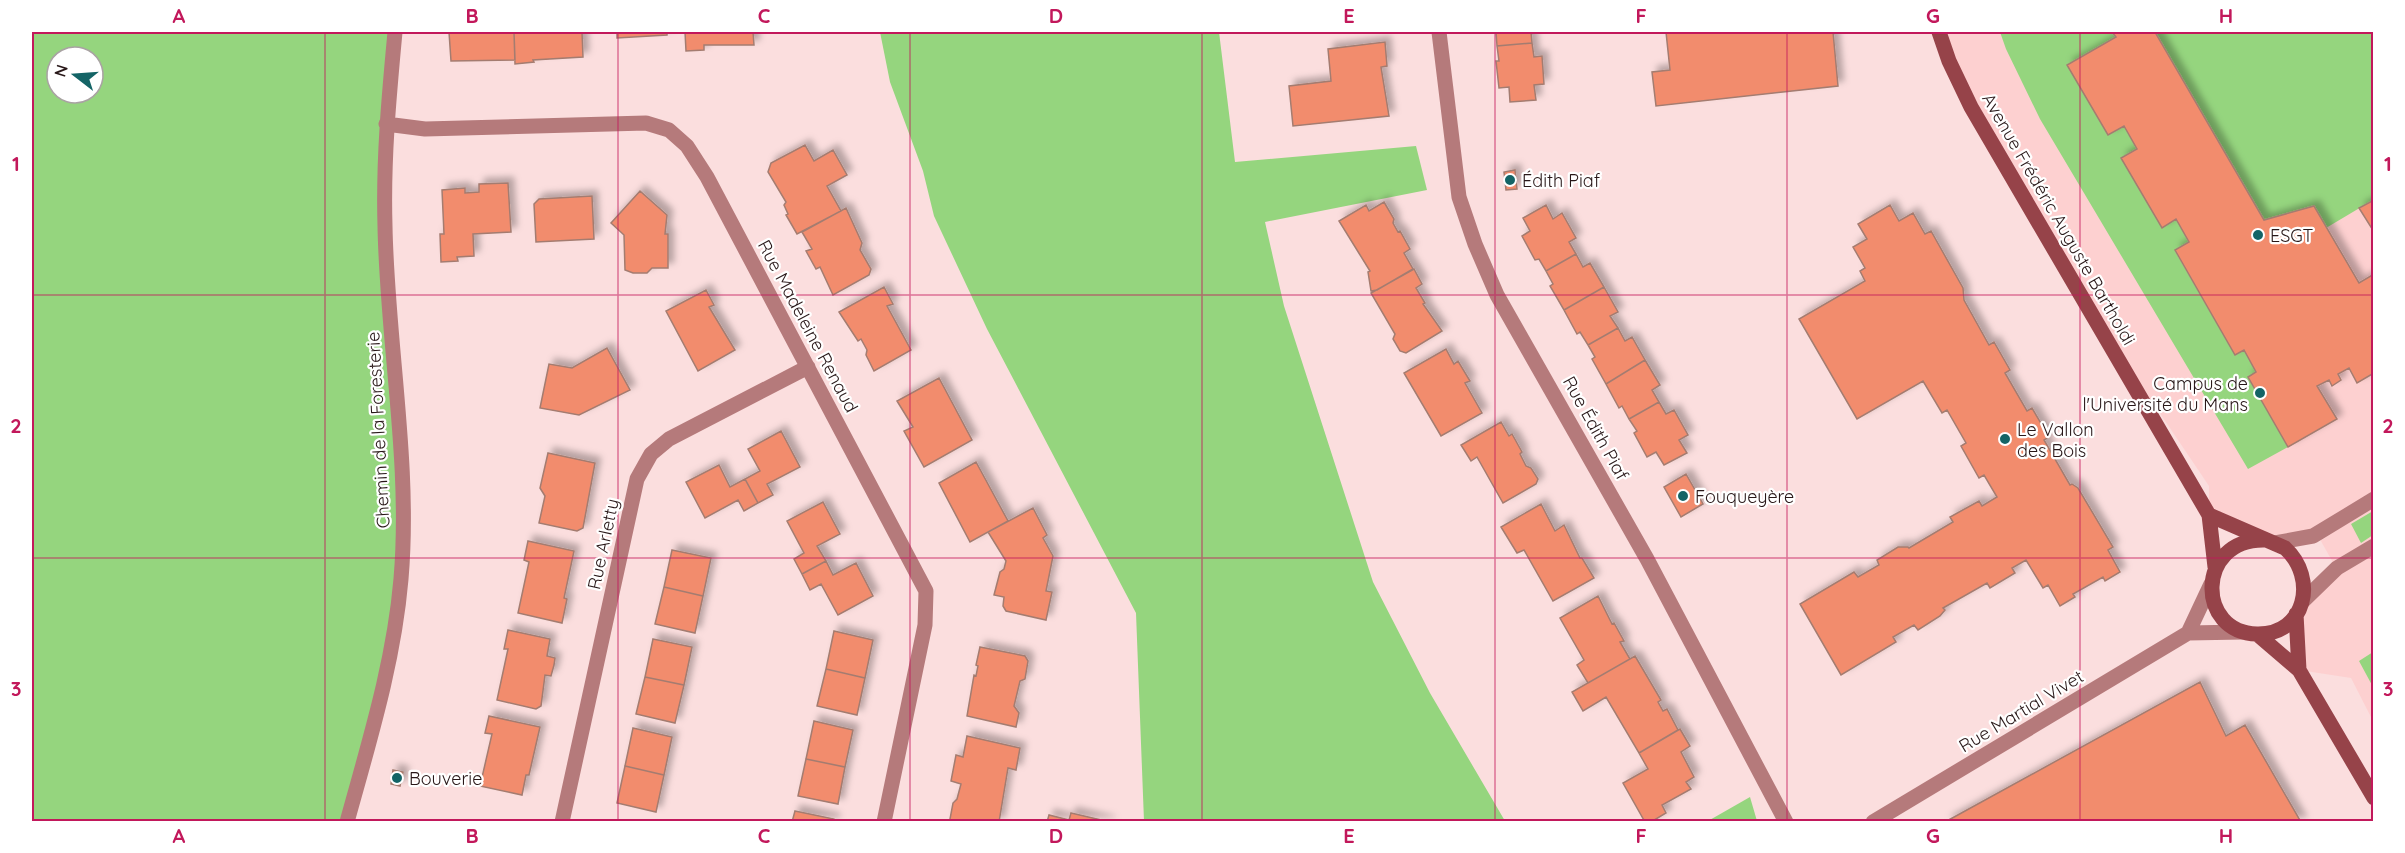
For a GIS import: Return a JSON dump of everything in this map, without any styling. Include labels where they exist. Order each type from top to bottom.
[{"type":"street","name":"Chemin de la Foresterie","points":[[347,822],[385,686],[402,579],[404,528],[384,226],[386,124],[395,32]]},
{"type":"street","name":"Rue Édith Piaf","points":[[1439,32],[1459,197],[1475,244],[1497,295],[1647,559],[1786,822]]},
{"type":"street","name":"Avenue Frédéric Auguste Bartholdi","points":[[1939,32],[1949,61],[1971,107],[2209,514],[2215,567],[2211,584],[2214,604],[2231,626],[2250,633],[2300,670],[2373,798]]},
{"type":"street","name":"Rue Madeleine Renaud","points":[[386,124],[425,129],[646,123],[669,130],[687,146],[707,177],[926,591],[925,625],[884,822]]},
{"type":"street","name":"Rue Arletty","points":[[562,822],[637,479],[651,454],[669,439],[808,367]]},
{"type":"street","points":[[2215,567],[2229,549],[2252,540],[2269,541],[2313,536],[2373,500]]},
{"type":"street","name":"Avenue Frédéric Auguste Bartholdi","points":[[2209,514],[2269,541],[2294,556],[2300,566],[2304,579],[2299,607],[2300,670]]},
{"type":"street","points":[[2250,633],[2271,632],[2283,627],[2337,568],[2373,546]]},
{"type":"street","points":[[2188,633],[2211,584]]},
{"type":"street","name":"Rue Martial Vivet","points":[[1873,822],[2188,633],[2250,633]]},
{"type":"shaded area","name":"Campus de l'Université du Mans","points":[[1939,32],[2373,32],[2373,721],[2351,678],[2299,670],[2296,614],[2336,568],[2317,534],[2275,543],[2209,515],[2209,486],[2083,299],[1971,107]]},
{"type":"green space","points":[[32,32],[395,32],[386,124],[401,579],[347,821],[32,821]]},
{"type":"green space","points":[[880,32],[1219,32],[1235,162],[1416,146],[1427,190],[1265,222],[1284,306],[1373,582],[1430,693],[1505,821],[1144,821],[1136,613],[987,329],[934,216],[923,171],[890,82]]},
{"type":"green space","points":[[2000,32],[2112,32],[2116,37],[2068,66],[2108,135],[2124,126],[2137,149],[2121,158],[2162,227],[2176,219],[2189,242],[2175,251],[2235,355],[2244,350],[2256,372],[2248,377],[2288,447],[2248,469],[2040,119]]},
{"type":"green space","points":[[2155,32],[2373,32],[2373,200],[2326,228],[2314,206],[2264,220]]},
{"type":"green space","points":[[2373,511],[2373,535],[2361,543],[2351,524]]},
{"type":"green space","points":[[2373,652],[2373,687],[2359,661]]},
{"type":"green space","points":[[1750,797],[1757,821],[1708,821]]},
{"type":"building","points":[[449,32],[514,32],[515,60],[451,61]]},
{"type":"building","points":[[514,32],[582,32],[583,57],[533,60],[534,62],[515,64]]},
{"type":"building","points":[[617,32],[667,32],[667,35],[617,38]]},
{"type":"building","points":[[685,32],[753,32],[754,45],[704,45],[704,50],[686,51]]},
{"type":"building","points":[[1496,32],[1531,32],[1532,43],[1497,46]]},
{"type":"building","points":[[1666,32],[1833,32],[1838,86],[1656,106],[1652,72],[1670,70]]},
{"type":"building","name":"ESGT","points":[[2112,32],[2155,32],[2264,220],[2314,206],[2359,283],[2374,274],[2374,373],[2357,383],[2349,368],[2338,374],[2341,380],[2332,386],[2329,380],[2317,386],[2337,419],[2288,447],[2248,377],[2256,372],[2244,350],[2235,355],[2175,250],[2189,242],[2176,219],[2162,228],[2121,158],[2137,149],[2124,126],[2108,135],[2067,65],[2116,37]]},
{"type":"building","points":[[1385,42],[1387,66],[1381,67],[1389,116],[1293,126],[1289,86],[1331,81],[1328,49]]},
{"type":"building","points":[[1532,43],[1534,57],[1542,56],[1544,84],[1534,85],[1536,100],[1510,102],[1509,87],[1499,88],[1497,46]]},
{"type":"building","points":[[805,145],[814,161],[833,150],[847,175],[827,186],[841,211],[797,234],[786,215],[788,214],[784,205],[786,202],[768,172],[771,163]]},
{"type":"building","name":"Édith Piaf","points":[[1515,170],[1517,189],[1506,190],[1504,172]]},
{"type":"building","points":[[508,183],[511,232],[473,234],[474,256],[457,257],[458,261],[441,262],[440,234],[444,234],[442,190],[465,188],[465,193],[479,192],[479,184]]},
{"type":"building","points":[[640,191],[667,215],[665,234],[668,234],[668,268],[652,268],[647,273],[633,273],[625,270],[624,235],[611,223]]},
{"type":"building","points":[[592,196],[594,239],[536,242],[534,204],[539,199]]},
{"type":"building","name":"ESGT","points":[[2374,200],[2374,232],[2359,208]]},
{"type":"building","points":[[1384,202],[1394,219],[1393,223],[1410,249],[1404,253],[1413,269],[1377,290],[1371,291],[1368,272],[1370,271],[1339,221],[1366,205],[1369,211]]},
{"type":"building","points":[[1546,205],[1553,219],[1562,213],[1576,238],[1569,242],[1576,254],[1546,271],[1539,259],[1535,260],[1522,236],[1530,231],[1523,218]]},
{"type":"building","name":"Le Vallon des Bois","points":[[1890,205],[1899,221],[1913,213],[1925,234],[1931,231],[1963,288],[1964,300],[1989,345],[1994,342],[2010,370],[2005,373],[2027,411],[2032,408],[2049,437],[2044,440],[2070,485],[2078,488],[2113,547],[2108,550],[2120,572],[2105,581],[2103,577],[2073,594],[2075,597],[2060,606],[2048,585],[2043,588],[2026,560],[2012,568],[2015,573],[1990,588],[1987,583],[1943,608],[1945,610],[1940,616],[1918,630],[1914,625],[1893,637],[1896,642],[1841,675],[1800,604],[1854,572],[1858,577],[1879,565],[1877,560],[1898,547],[1909,548],[1953,522],[1950,517],[1979,501],[1982,506],[1997,497],[1984,475],[1979,478],[1961,446],[1966,443],[1947,410],[1942,413],[1923,381],[1857,419],[1799,319],[1865,281],[1860,271],[1865,268],[1853,247],[1867,239],[1858,224]]},
{"type":"building","points":[[846,208],[862,243],[860,250],[871,269],[869,275],[833,295],[820,267],[816,269],[806,251],[812,249],[802,232]]},
{"type":"building","points":[[1576,254],[1583,267],[1590,263],[1604,287],[1564,310],[1550,286],[1553,284],[1546,271]]},
{"type":"building","points":[[1414,269],[1422,284],[1416,288],[1425,303],[1423,304],[1442,331],[1406,353],[1400,351],[1393,339],[1395,334],[1371,293]]},
{"type":"building","points":[[884,287],[893,304],[887,306],[911,350],[874,371],[861,339],[858,341],[839,312]]},
{"type":"building","points":[[1604,287],[1618,312],[1610,316],[1618,328],[1588,345],[1580,332],[1577,334],[1564,310]]},
{"type":"building","points":[[706,290],[714,305],[709,307],[735,350],[698,371],[666,311]]},
{"type":"building","points":[[1618,328],[1625,341],[1632,337],[1645,360],[1606,384],[1592,359],[1595,357],[1588,345]]},
{"type":"building","points":[[607,348],[630,390],[579,415],[540,408],[549,364],[572,368]]},
{"type":"building","points":[[1446,349],[1454,364],[1458,361],[1470,381],[1465,383],[1482,413],[1441,436],[1404,373]]},
{"type":"building","points":[[1645,360],[1660,385],[1652,390],[1659,402],[1629,419],[1622,406],[1619,408],[1606,384]]},
{"type":"building","points":[[939,378],[972,440],[924,467],[904,431],[913,427],[897,401]]},
{"type":"building","points":[[1659,402],[1666,414],[1674,410],[1688,435],[1679,440],[1687,453],[1664,465],[1656,452],[1647,457],[1634,433],[1637,431],[1629,419]]},
{"type":"building","points":[[1501,422],[1509,436],[1512,434],[1522,452],[1520,454],[1526,466],[1531,468],[1538,479],[1536,484],[1503,503],[1477,457],[1471,461],[1461,445]]},
{"type":"building","points":[[781,431],[800,467],[767,484],[773,495],[758,503],[745,479],[760,471],[748,449]]},
{"type":"building","points":[[548,453],[595,463],[583,528],[577,531],[539,523],[545,496],[540,488]]},
{"type":"building","points":[[976,462],[1008,521],[970,542],[939,483]]},
{"type":"building","points":[[719,465],[730,487],[745,479],[758,503],[744,511],[738,500],[705,518],[686,482]]},
{"type":"building","name":"Fouqueyère","points":[[1686,474],[1703,504],[1681,517],[1664,487]]},
{"type":"building","points":[[823,502],[840,534],[817,546],[826,561],[802,574],[794,559],[804,553],[787,521]]},
{"type":"building","points":[[1541,504],[1555,531],[1564,525],[1580,558],[1594,578],[1553,601],[1524,550],[1517,553],[1501,527]]},
{"type":"building","points":[[1033,508],[1047,535],[1043,538],[1053,556],[1046,591],[1052,592],[1046,620],[1006,611],[1003,606],[1004,597],[994,595],[1000,572],[1004,569],[1006,561],[988,532]]},
{"type":"building","points":[[528,541],[574,551],[564,598],[567,599],[562,623],[518,613],[529,562],[524,560]]},
{"type":"building","points":[[672,550],[711,558],[703,596],[664,587]]},
{"type":"building","points":[[826,561],[833,575],[856,563],[873,596],[838,615],[821,584],[810,590],[802,574]]},
{"type":"building","points":[[664,587],[703,596],[695,633],[655,624]]},
{"type":"building","points":[[1598,596],[1612,624],[1614,623],[1624,641],[1620,642],[1630,659],[1588,683],[1577,665],[1584,660],[1560,618]]},
{"type":"building","points":[[508,630],[550,639],[547,656],[555,658],[554,665],[551,676],[545,675],[541,706],[536,709],[497,700],[508,649],[504,649]]},
{"type":"building","points":[[834,631],[873,640],[865,678],[826,669]]},
{"type":"building","points":[[653,639],[692,647],[684,685],[645,677]]},
{"type":"building","points":[[980,647],[1025,656],[1028,661],[1025,679],[1020,681],[1014,706],[1019,713],[1016,727],[967,716]]},
{"type":"building","points":[[1635,656],[1661,700],[1658,702],[1663,711],[1667,709],[1678,730],[1639,753],[1606,697],[1583,711],[1572,692]]},
{"type":"building","points":[[826,669],[865,678],[857,715],[817,706]]},
{"type":"building","points":[[645,677],[684,685],[675,723],[636,714]]},
{"type":"building","points":[[2200,682],[2226,736],[2245,725],[2301,822],[1945,822]]},
{"type":"building","points":[[489,716],[540,727],[522,795],[480,786],[492,734],[485,733]]},
{"type":"building","points":[[814,721],[853,730],[845,767],[806,759]]},
{"type":"building","points":[[633,728],[672,737],[664,775],[625,766]]},
{"type":"building","points":[[1680,729],[1690,746],[1681,752],[1694,777],[1686,782],[1691,789],[1662,805],[1666,813],[1651,822],[1645,822],[1623,783],[1648,769],[1639,753]]},
{"type":"building","points":[[967,736],[1020,748],[1016,770],[1008,768],[999,822],[951,822],[953,803],[957,799],[961,784],[951,781],[956,755],[963,757]]},
{"type":"building","points":[[806,759],[845,767],[838,804],[798,796]]},
{"type":"building","points":[[625,766],[664,775],[656,812],[617,803]]},
{"type":"building","name":"Bouverie","points":[[393,770],[403,772],[400,786],[391,784]]},
{"type":"building","points":[[795,811],[834,819],[834,822],[792,822]]},
{"type":"building","points":[[1071,813],[1110,822],[1047,822],[1049,815],[1069,820]]},
{"type":"place","name":"Édith Piaf","points":[[1510,180]]},
{"type":"place","name":"ESGT","points":[[2258,235]]},
{"type":"place","name":"Campus de l'Université du Mans","points":[[2260,393]]},
{"type":"place","name":"Le Vallon des Bois","points":[[2005,439]]},
{"type":"place","name":"Fouqueyère","points":[[1683,496]]},
{"type":"place","name":"Bouverie","points":[[397,778]]}]
